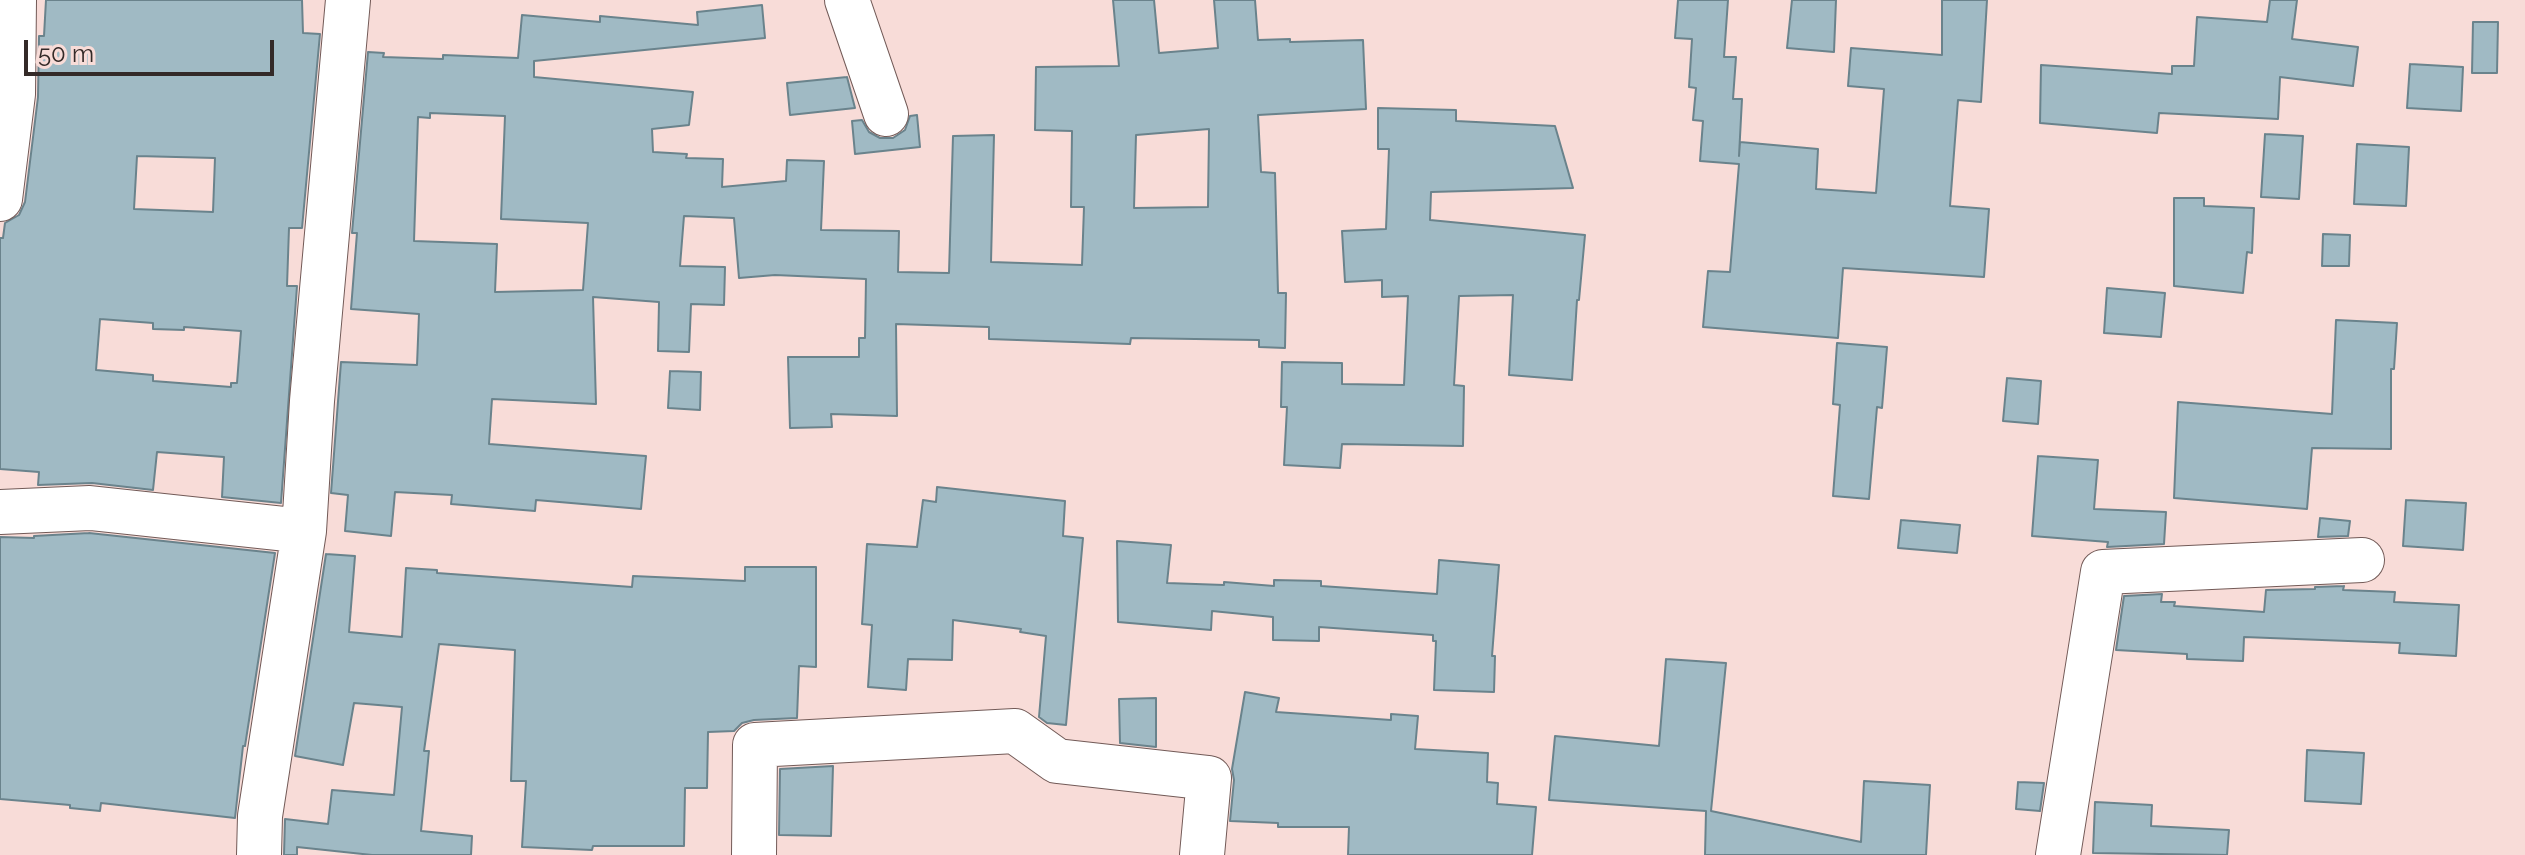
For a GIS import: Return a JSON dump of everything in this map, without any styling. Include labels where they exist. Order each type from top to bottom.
[{"type":"street","points":[[0,199],[13,94],[14,0]]},
{"type":"street","points":[[259,855],[260,816],[304,531],[312,401],[348,0]]},
{"type":"street","points":[[847,0],[886,114]]},
{"type":"street","points":[[0,512],[90,508],[304,531]]},
{"type":"street","points":[[2058,855],[2103,572],[2362,560]]},
{"type":"street","points":[[754,855],[755,745],[1015,731],[1057,761],[1209,778],[1202,855]]},
{"type":"building","points":[[46,0],[302,0],[303,33],[320,34],[302,228],[289,228],[287,286],[297,286],[281,503],[222,497],[224,457],[157,452],[153,490],[92,483],[38,485],[39,472],[0,469],[0,238],[3,238],[5,223],[19,215],[25,202],[38,97],[39,36],[44,36]],"holes":[[[137,156],[215,158],[213,212],[134,209]],[[100,319],[153,323],[153,329],[184,330],[184,327],[241,331],[237,383],[231,383],[231,387],[153,381],[153,375],[96,370]]]},
{"type":"building","points":[[1113,0],[1154,0],[1159,53],[1218,48],[1214,0],[1255,0],[1258,40],[1363,40],[1366,109],[1258,115],[1261,172],[1275,173],[1278,293],[1286,293],[1285,348],[1259,347],[1259,340],[1131,338],[1130,344],[989,339],[989,327],[896,324],[897,416],[831,414],[832,427],[790,428],[788,357],[859,357],[859,338],[865,338],[866,279],[775,275],[739,278],[734,218],[684,216],[680,266],[725,267],[724,305],[691,304],[689,352],[658,351],[659,302],[593,297],[596,404],[492,399],[489,444],[646,456],[641,509],[536,500],[535,511],[451,504],[452,495],[395,492],[391,536],[345,531],[348,495],[331,493],[341,362],[417,365],[419,314],[351,309],[357,233],[352,233],[368,52],[384,53],[383,57],[443,59],[443,55],[518,58],[522,15],[600,22],[600,16],[698,25],[697,12],[762,5],[765,38],[534,61],[534,77],[693,92],[689,125],[652,129],[653,152],[687,154],[686,158],[723,159],[722,187],[786,181],[787,160],[824,161],[821,230],[899,231],[898,272],[949,273],[953,136],[994,135],[991,262],[1082,265],[1084,207],[1071,207],[1072,131],[1035,130],[1036,67],[1119,66]],"holes":[[[430,113],[505,116],[501,219],[588,223],[583,290],[495,292],[497,244],[414,241],[418,117],[430,118]],[[1209,129],[1208,207],[1134,208],[1136,135]]]},
{"type":"building","points":[[1678,0],[1728,0],[1724,57],[1736,57],[1733,99],[1742,99],[1739,156],[1740,142],[1818,149],[1816,189],[1876,193],[1884,89],[1848,86],[1851,48],[1942,55],[1942,0],[1987,0],[1981,102],[1958,100],[1950,206],[1989,209],[1984,277],[1843,268],[1838,338],[1703,327],[1708,271],[1730,272],[1739,164],[1700,161],[1703,121],[1693,120],[1696,88],[1689,87],[1692,39],[1675,38]]},
{"type":"building","points":[[1792,0],[1836,0],[1834,52],[1787,48]]},
{"type":"building","points":[[2270,0],[2297,0],[2292,39],[2358,47],[2353,86],[2280,77],[2278,119],[2159,113],[2157,133],[2040,123],[2041,65],[2172,74],[2172,66],[2194,66],[2197,17],[2267,22]]},
{"type":"building","points":[[2473,22],[2498,22],[2497,73],[2472,73]]},
{"type":"building","points":[[2410,64],[2463,67],[2461,111],[2407,108]]},
{"type":"building","points":[[847,77],[855,108],[790,115],[787,83]]},
{"type":"building","points":[[1378,108],[1456,110],[1456,121],[1555,126],[1573,188],[1431,192],[1430,220],[1585,235],[1572,380],[1509,375],[1513,295],[1459,296],[1454,385],[1464,386],[1463,446],[1342,444],[1340,468],[1284,465],[1287,407],[1281,407],[1282,362],[1342,363],[1342,384],[1404,385],[1408,296],[1382,297],[1382,280],[1345,282],[1342,231],[1386,229],[1389,149],[1378,149]]},
{"type":"building","points":[[917,115],[920,147],[855,154],[852,121],[862,120],[869,132],[880,138],[893,138],[905,130],[910,116]]},
{"type":"building","points":[[2265,134],[2303,136],[2299,199],[2261,197]]},
{"type":"building","points":[[2357,144],[2409,147],[2406,206],[2354,204]]},
{"type":"building","points":[[2174,198],[2204,198],[2204,206],[2254,208],[2252,253],[2247,252],[2243,293],[2174,286]]},
{"type":"building","points":[[2323,234],[2350,235],[2349,266],[2322,266]]},
{"type":"building","points":[[2107,288],[2165,293],[2161,337],[2104,333]]},
{"type":"building","points":[[2336,320],[2397,323],[2394,369],[2391,369],[2391,449],[2312,448],[2307,509],[2174,498],[2178,402],[2332,414]]},
{"type":"building","points":[[1837,343],[1887,347],[1882,408],[1877,407],[1869,499],[1833,496],[1840,405],[1833,404]]},
{"type":"building","points":[[670,371],[701,372],[700,410],[668,408]]},
{"type":"building","points":[[2007,378],[2041,381],[2038,424],[2003,421]]},
{"type":"building","points":[[2038,456],[2098,460],[2094,509],[2166,512],[2164,544],[2107,547],[2108,542],[2032,536]]},
{"type":"building","points":[[937,487],[1065,501],[1063,536],[1083,538],[1066,725],[1047,723],[1039,717],[1046,636],[1020,632],[1021,629],[953,620],[952,660],[908,659],[906,690],[868,687],[872,625],[862,624],[867,544],[917,547],[923,500],[936,502]]},
{"type":"building","points":[[2406,500],[2466,503],[2463,550],[2403,546]]},
{"type":"building","points":[[2320,518],[2350,521],[2348,536],[2318,537]]},
{"type":"building","points":[[1901,520],[1960,525],[1957,553],[1898,548]]},
{"type":"building","points":[[89,533],[275,553],[243,746],[235,818],[101,803],[100,811],[0,799],[0,537],[34,538]]},
{"type":"building","points":[[1117,541],[1171,545],[1167,583],[1224,585],[1224,582],[1274,586],[1274,580],[1321,581],[1321,586],[1437,594],[1439,560],[1499,565],[1492,656],[1495,656],[1494,692],[1434,690],[1436,641],[1433,641],[1433,635],[1319,627],[1319,641],[1273,640],[1273,617],[1212,611],[1211,630],[1118,622]]},
{"type":"building","points":[[326,554],[355,556],[349,632],[402,637],[406,568],[632,587],[633,576],[745,581],[745,567],[816,567],[816,667],[799,666],[797,718],[754,720],[742,723],[734,731],[708,732],[707,788],[685,788],[684,846],[593,846],[592,850],[522,847],[526,781],[511,781],[515,650],[439,644],[424,751],[429,751],[421,831],[472,836],[471,855],[372,855],[297,847],[297,855],[284,855],[285,819],[328,824],[332,790],[394,795],[402,707],[354,703],[343,765],[295,756]]},
{"type":"building","points":[[2344,586],[2343,590],[2395,592],[2394,602],[2459,605],[2456,656],[2399,653],[2400,643],[2244,637],[2243,661],[2187,659],[2187,654],[2116,650],[2124,596],[2162,594],[2161,602],[2175,602],[2174,606],[2264,612],[2266,590]]},
{"type":"building","points":[[1666,659],[1726,663],[1711,811],[1861,842],[1864,781],[1930,785],[1926,855],[1705,855],[1706,811],[1549,800],[1555,736],[1659,746]]},
{"type":"building","points":[[1245,692],[1279,698],[1276,712],[1391,720],[1391,714],[1418,716],[1415,749],[1488,753],[1487,782],[1498,783],[1497,804],[1536,807],[1532,855],[1348,855],[1349,827],[1278,827],[1278,823],[1230,821],[1234,780],[1232,769]]},
{"type":"building","points":[[1156,698],[1156,747],[1120,743],[1119,699]]},
{"type":"building","points":[[2307,750],[2364,753],[2361,804],[2305,801]]},
{"type":"building","points":[[833,766],[831,836],[779,835],[780,769]]},
{"type":"building","points":[[2018,782],[2044,783],[2040,811],[2016,809]]},
{"type":"building","points":[[2095,802],[2152,805],[2151,826],[2229,830],[2227,855],[2093,853]]}]
